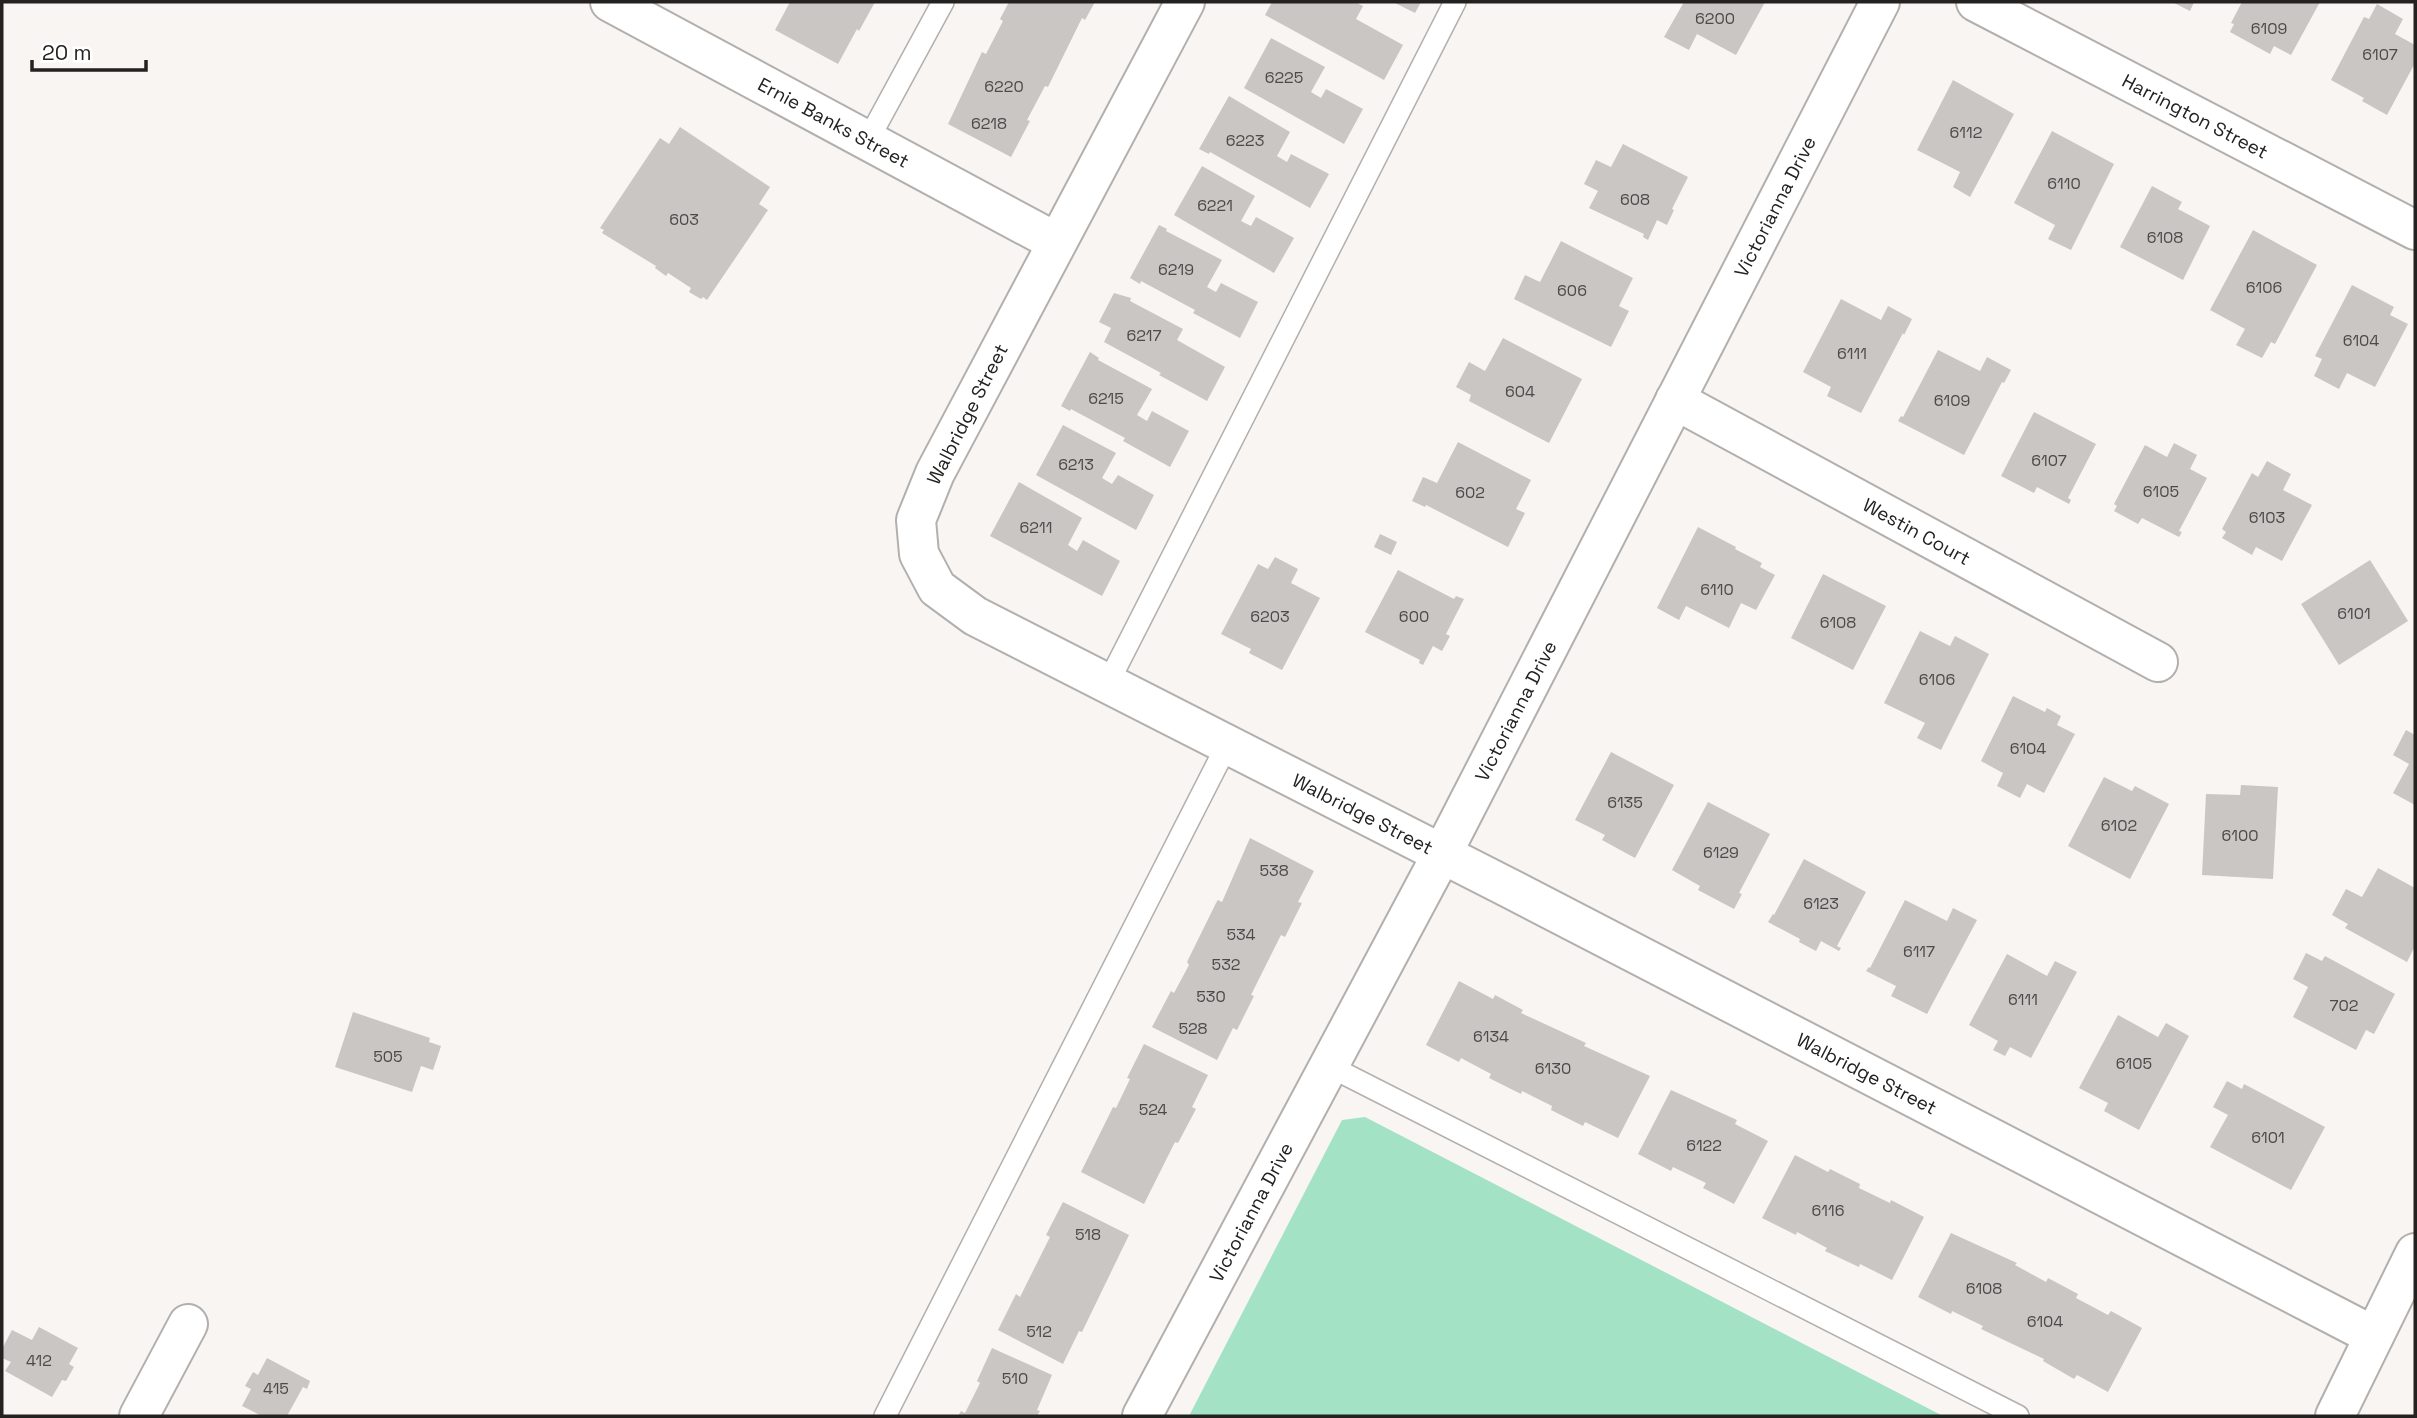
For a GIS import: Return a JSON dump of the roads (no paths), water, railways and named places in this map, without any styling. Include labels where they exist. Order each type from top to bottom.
[{"type":"street","name":"Walbridge Street","points":[[1185,2],[934,473],[916,520],[919,554],[937,588],[975,616],[2374,1336]]},
{"type":"street","name":"Victorianna Drive","points":[[1142,1416],[1442,854],[1881,2]]},
{"type":"street","name":"Harrington Street","points":[[1976,2],[2415,230]]},
{"type":"street","name":"Ernie Banks Street","points":[[618,4],[1056,242]]},
{"type":"street","name":"Westin Court","points":[[1675,400],[2158,662]]},
{"type":"street","points":[[2335,1416],[2415,1253]]},
{"type":"street","points":[[139,1416],[188,1324]]},
{"type":"lane","points":[[868,140],[943,2]]},
{"type":"lane","points":[[1108,684],[1455,2]]},
{"type":"lane","points":[[886,1416],[1227,745]]},
{"type":"lane","points":[[1329,1066],[2018,1416]]}]
